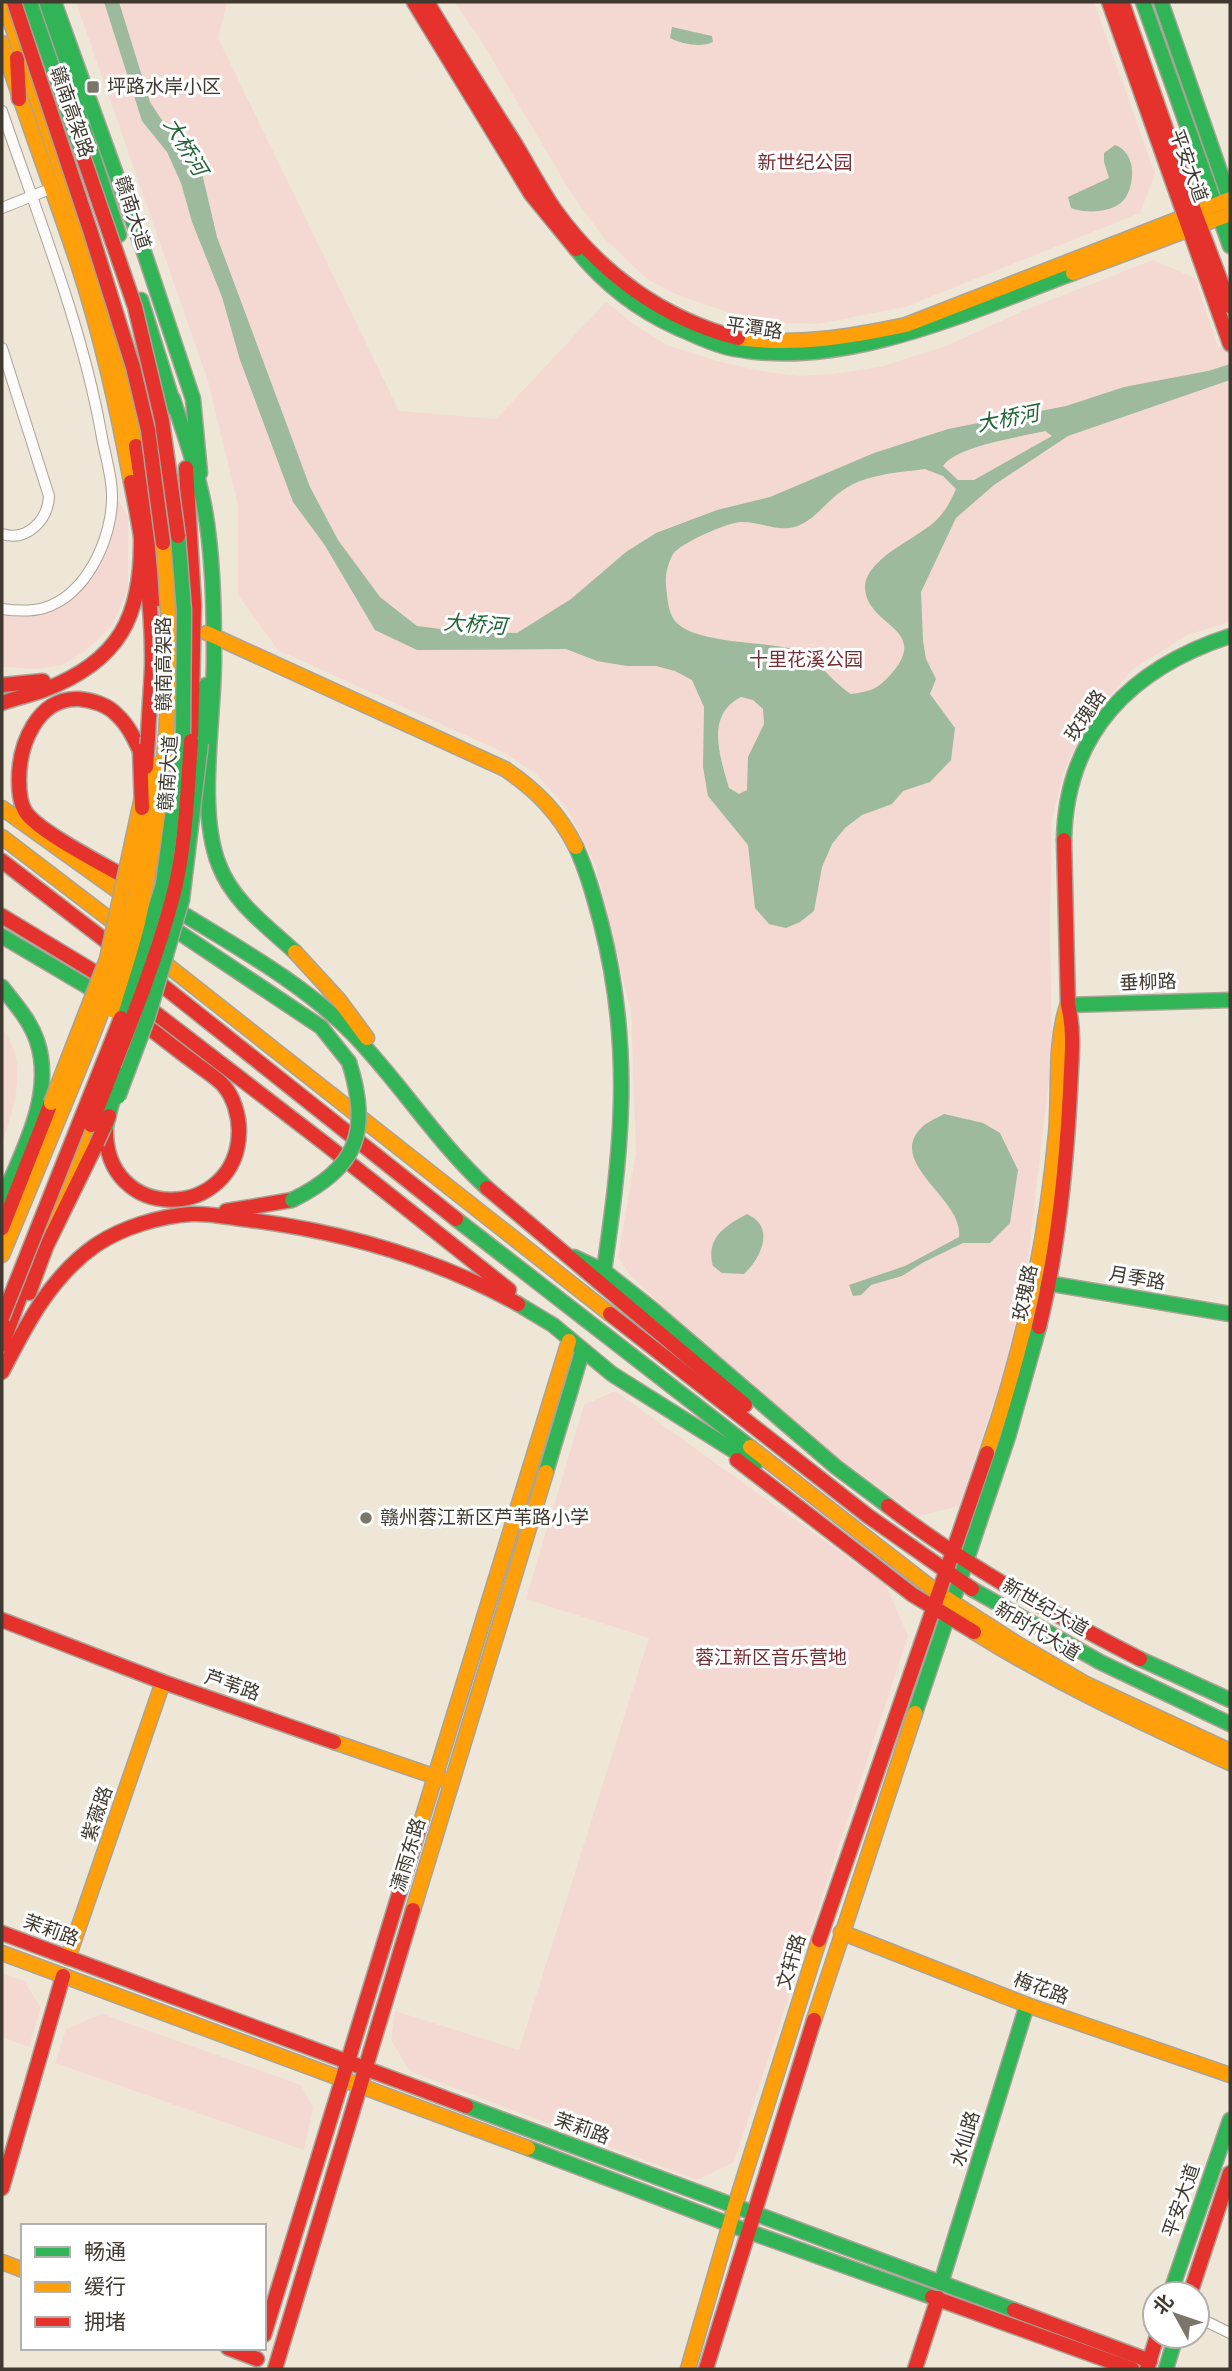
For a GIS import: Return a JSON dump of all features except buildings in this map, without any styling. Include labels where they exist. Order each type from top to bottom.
[{"type":"main road","name":"赣南大道","points":[[2,1255],[57,1105],[110,986],[134,898],[148,824],[153,737],[160,679],[158,588],[131,410],[94,268],[7,42],[4,2]]},
{"type":"main road","name":"赣南高架路","points":[[2,1291],[105,1034],[138,921],[152,857],[169,694],[169,612],[163,535],[147,429],[127,344],[14,2]]},
{"type":"main road","name":"赣南高架路","points":[[2,1318],[119,1025],[142,957],[163,884],[183,735],[184,610],[175,506],[162,421],[135,307],[30,2]]},
{"type":"main road","points":[[2,1345],[40,1244],[125,1084],[176,922],[192,830],[210,634],[209,536],[202,495],[193,399],[145,255],[56,24],[42,2]]},
{"type":"main road","points":[[54,2],[56,24]]},
{"type":"main road","name":"平潭路","points":[[414,2],[531,194],[595,274],[649,314],[679,329],[732,349],[768,354],[809,353],[905,336],[1226,206]]},
{"type":"main road","name":"平潭路","points":[[427,2],[561,217],[601,265],[654,304],[674,315],[735,338],[769,342],[809,341],[852,337],[906,325],[1193,221]]},
{"type":"main road","name":"平安大道","points":[[1109,2],[1193,221],[1230,306]]},
{"type":"main road","name":"平安大道","points":[[1122,2],[1230,342]]},
{"type":"main road","name":"平安大道","points":[[1143,2],[1202,173],[1226,206]]},
{"type":"main road","name":"平安大道","points":[[1161,2],[1226,206],[1230,246]]},
{"type":"main road","name":"赣南大道","points":[[56,24],[173,399],[187,469],[192,526],[201,743],[173,897],[102,1123]]},
{"type":"main road","points":[[2,1228],[57,1105],[107,959],[153,737],[149,596],[141,532],[114,398],[80,271],[19,99],[7,42]]},
{"type":"main road","points":[[173,399],[202,495]]},
{"type":"main road","points":[[5,702],[47,689],[99,660],[121,637],[134,610],[141,589],[143,564],[131,410]]},
{"type":"main road","points":[[210,634],[505,769],[542,795],[568,829],[582,859],[611,964],[622,1056],[619,1163],[603,1278]]},
{"type":"main road","name":"玫瑰路","points":[[961,1580],[1009,1437],[1043,1282],[1056,1134],[1061,1026],[1068,1005],[1064,827],[1070,784],[1096,729],[1132,686],[1156,668],[1191,650],[1230,636]]},
{"type":"main road","points":[[2,685],[30,684],[76,673]]},
{"type":"main road","points":[[14,734],[30,713],[45,704],[65,699],[97,702],[115,712],[129,728],[140,751],[142,798],[134,898]]},
{"type":"main road","points":[[201,743],[210,835],[224,876],[244,904],[338,999],[364,1033],[406,1098]]},
{"type":"main road","points":[[5,768],[13,795],[33,818],[292,982],[355,1036],[459,1162],[507,1208],[566,1254],[603,1278],[836,1468],[925,1535],[1066,1621],[1178,1678],[1230,1700]]},
{"type":"main road","points":[[2,808],[168,925],[321,1027],[349,1062],[358,1085],[361,1108],[358,1133],[350,1154],[323,1185],[292,1200],[266,1206],[195,1214],[150,1223],[98,1244],[73,1263],[51,1286],[32,1313],[2,1372]]},
{"type":"main road","points":[[2,837],[85,899],[514,1240],[718,1396],[852,1503]]},
{"type":"main road","points":[[2,861],[242,1047],[476,1235],[840,1517]]},
{"type":"main road","points":[[2,916],[124,990],[194,1042],[582,1352],[840,1517]]},
{"type":"main road","points":[[2,936],[119,1005],[207,1072],[233,1099],[241,1129],[233,1163],[222,1178],[209,1190],[193,1197],[175,1200],[143,1194],[128,1185],[109,1158],[102,1123]]},
{"type":"main road","points":[[2,987],[30,1023],[41,1050],[43,1076],[40,1103],[2,1200]]},
{"type":"main road","points":[[2,997],[17,1014],[34,1045],[39,1077],[31,1109],[2,1187]]},
{"type":"main road","name":"垂柳路","points":[[1068,1005],[1230,1000]]},
{"type":"main road","points":[[2,1363],[46,1247],[97,1143],[102,1123]]},
{"type":"main road","points":[[195,1214],[282,1224],[389,1247],[461,1275],[536,1313]]},
{"type":"main road","points":[[514,1240],[566,1254]]},
{"type":"main road","points":[[603,1278],[817,1468],[852,1503]]},
{"type":"main road","name":"玫瑰路","points":[[946,1571],[1043,1282]]},
{"type":"main road","name":"月季路","points":[[1043,1282],[1230,1314]]},
{"type":"main road","name":"潇雨东路","points":[[266,2328],[569,1341]]},
{"type":"main road","name":"潇雨东路","points":[[275,2369],[582,1352]]},
{"type":"main road","points":[[681,1417],[913,1595],[936,1600]]},
{"type":"main road","name":"新世纪大道","points":[[852,1503],[946,1571],[1101,1662],[1171,1698],[1230,1724]]},
{"type":"main road","name":"新时代大道","points":[[840,1517],[950,1609],[1086,1684],[1230,1751]]},
{"type":"main road","name":"文轩路","points":[[688,2369],[735,2206],[823,1926],[946,1571]]},
{"type":"main road","name":"文轩路","points":[[706,2369],[841,1932],[961,1580]]},
{"type":"main road","points":[[950,1609],[1021,1661],[1105,1705],[1230,1763]]},
{"type":"main road","name":"芦苇路","points":[[2,1620],[163,1682],[451,1783]]},
{"type":"main road","name":"紫薇路","points":[[68,1958],[163,1682]]},
{"type":"main road","name":"梅花路","points":[[841,1932],[1027,2005],[1230,2075]]},
{"type":"main road","name":"茉莉路","points":[[2,1933],[735,2206],[1132,2369]]},
{"type":"main road","name":"茉莉路","points":[[2,1953],[360,2084],[747,2231],[940,2291],[1148,2365]]},
{"type":"main road","points":[[2,2188],[63,1976]]},
{"type":"main road","name":"水仙路","points":[[915,2369],[1027,2005]]},
{"type":"main road","name":"平安大道","points":[[1175,2280],[1230,2120]]},
{"type":"main road","name":"平安大道","points":[[1195,2280],[1230,2173]]},
{"type":"main road","points":[[2,2262],[21,2269]]},
{"type":"main road","points":[[233,2350],[257,2359]]},
{"type":"main road","points":[[1166,2369],[1172,2350]]},
{"type":"street","points":[[2,111],[83,349],[112,495],[103,540],[85,576],[74,590],[44,608],[2,610]]},
{"type":"street","points":[[2,208],[51,190]]},
{"type":"street","points":[[2,348],[50,496],[49,507],[43,520],[28,533],[16,536],[2,534]]},
{"type":"street","points":[[1211,2324],[1230,2333]]},
{"type":"green space","name":"十里花溪公园","points":[[76,2],[227,2],[218,38],[399,411],[496,419],[606,302],[636,326],[667,345],[717,361],[799,376],[880,367],[946,346],[1030,308],[1153,260],[1195,278],[1218,347],[1230,344],[1230,622],[1187,635],[1133,669],[1098,709],[1080,736],[1064,771],[1052,819],[1052,1053],[1028,1258],[1008,1359],[959,1506],[918,1516],[761,1401],[631,1276],[618,1257],[636,1153],[631,1011],[595,864],[566,807],[536,774],[503,752],[278,650],[238,595],[238,505],[208,381]]},
{"type":"green space","name":"新世纪公园","points":[[454,2],[1094,2],[1155,174],[1140,213],[905,307],[818,324],[762,322],[675,294],[647,279],[604,238],[571,193],[479,37]]},
{"type":"green space","points":[[118,500],[128,517],[128,589],[113,624],[84,652],[62,665],[36,669],[2,667],[2,614],[32,615],[63,607],[82,587],[106,549]]},
{"type":"green space","points":[[2,1029],[11,1042],[15,1056],[17,1085],[2,1144]]},
{"type":"green space","name":"蓉江新区音乐营地","points":[[615,1391],[886,1585],[908,1636],[734,2162],[697,2180],[410,2071],[391,2040],[395,2011],[519,2050],[649,1638],[526,1599],[584,1405]]},
{"type":"green space","points":[[2,1973],[24,1981],[41,2008],[29,2047],[2,2037]]},
{"type":"green space","points":[[102,2014],[301,2085],[313,2108],[304,2150],[55,2063],[66,2029]]},
{"type":"water","name":"大桥河","points":[[104,2],[119,2],[150,102],[171,134],[201,169],[217,237],[310,487],[338,540],[380,597],[417,626],[465,632],[517,633],[571,599],[626,552],[656,533],[717,510],[770,497],[874,453],[948,429],[1066,406],[1124,387],[1208,371],[1230,364],[1230,380],[1068,436],[994,485],[956,518],[921,592],[926,659],[936,679],[930,694],[955,728],[951,760],[930,782],[903,791],[892,804],[862,815],[845,828],[832,844],[822,867],[814,911],[800,922],[786,928],[769,924],[755,908],[748,845],[708,796],[703,767],[704,707],[692,680],[675,671],[656,666],[627,666],[597,661],[566,649],[417,650],[375,630],[324,544],[293,502],[240,360],[222,297],[192,222],[181,183],[167,152],[142,121]],"holes":[[[1045,431],[1052,436],[974,480],[958,480],[943,466],[950,459],[974,448]],[[925,469],[943,476],[956,489],[936,520],[880,560],[867,579],[865,589],[869,602],[894,628],[904,646],[902,658],[883,683],[870,690],[851,694],[801,652],[779,646],[713,638],[697,634],[675,621],[667,599],[666,573],[673,554],[685,544],[733,523],[794,527],[807,521],[848,487],[880,475]],[[741,697],[753,700],[763,709],[764,724],[748,757],[747,790],[739,794],[729,788],[719,750],[719,726],[730,705]]]},
{"type":"water","points":[[672,27],[712,36],[713,42],[697,45],[675,40],[670,38]]},
{"type":"water","points":[[1115,145],[1127,154],[1132,167],[1131,183],[1126,197],[1116,206],[1101,211],[1071,208],[1068,197],[1109,178],[1104,153]]},
{"type":"water","points":[[944,1114],[983,1123],[1000,1133],[1018,1170],[1010,1223],[990,1243],[963,1243],[902,1276],[871,1285],[861,1295],[853,1296],[849,1285],[905,1266],[959,1237],[957,1223],[950,1209],[919,1168],[913,1155],[913,1141],[921,1128]]},
{"type":"water","points":[[747,1214],[761,1227],[763,1243],[760,1251],[744,1274],[722,1273],[713,1266],[711,1256],[714,1240],[724,1228]]},
{"type":"traffic: fast","points":[[30,2],[82,153]]},
{"type":"traffic: fast","points":[[42,2],[119,235]]},
{"type":"traffic: fast","points":[[54,2],[145,255],[193,399],[200,473]]},
{"type":"traffic: fast","points":[[1143,2],[1230,246]]},
{"type":"traffic: fast","points":[[1161,2],[1230,200]]},
{"type":"traffic: fast","points":[[576,249],[598,274],[623,295],[665,322],[721,346],[777,353],[820,351],[907,333],[1073,273]]},
{"type":"traffic: fast","points":[[141,300],[175,409]]},
{"type":"traffic: fast","points":[[173,399],[199,484],[211,555],[214,659],[208,792],[212,843],[219,865],[233,891],[252,913],[295,952]]},
{"type":"traffic: fast","points":[[121,1018],[163,884],[183,735],[184,610],[178,536]]},
{"type":"traffic: fast","points":[[1064,840],[1068,802],[1077,767],[1092,736],[1111,710],[1135,686],[1163,666],[1230,636]]},
{"type":"traffic: fast","points":[[201,743],[206,685]]},
{"type":"traffic: fast","points":[[118,1097],[148,1017],[182,900],[201,743]]},
{"type":"traffic: fast","points":[[576,847],[593,894],[611,970],[621,1060],[619,1147],[602,1284]]},
{"type":"traffic: fast","points":[[167,904],[265,964],[333,1016],[354,1035],[452,1152],[487,1188]]},
{"type":"traffic: fast","points":[[162,921],[321,1027],[349,1062]]},
{"type":"traffic: fast","points":[[2,936],[105,997]]},
{"type":"traffic: fast","points":[[2,987],[22,1012],[34,1033],[41,1061],[42,1081],[27,1143],[2,1200]]},
{"type":"traffic: fast","points":[[1068,1005],[1230,1000]]},
{"type":"traffic: fast","points":[[292,1200],[332,1175],[354,1145],[359,1108],[349,1062]]},
{"type":"traffic: fast","points":[[106,1126],[119,1075]]},
{"type":"traffic: fast","points":[[456,1219],[750,1447]]},
{"type":"traffic: fast","points":[[574,1257],[604,1271],[652,1309],[836,1467],[888,1506]]},
{"type":"traffic: fast","points":[[1041,1282],[1230,1314]]},
{"type":"traffic: fast","points":[[518,1304],[553,1325],[612,1374],[755,1464]]},
{"type":"traffic: fast","points":[[915,1713],[1008,1437],[1039,1327]]},
{"type":"traffic: fast","points":[[546,1472],[582,1352]]},
{"type":"traffic: fast","points":[[972,1589],[1100,1662],[1230,1724]]},
{"type":"traffic: fast","points":[[1140,1659],[1230,1700]]},
{"type":"traffic: fast","points":[[941,2283],[1027,2005]]},
{"type":"traffic: fast","points":[[466,2106],[1014,2310]]},
{"type":"traffic: fast","points":[[1175,2280],[1230,2120]]},
{"type":"traffic: fast","points":[[528,2148],[932,2297]]},
{"type":"traffic: fast","points":[[1166,2369],[1172,2350]]},
{"type":"traffic: slow","points":[[4,2],[94,268],[131,410],[136,446]]},
{"type":"traffic: slow","points":[[2,43],[88,296],[109,375],[131,482]]},
{"type":"traffic: slow","points":[[738,338],[802,341],[906,325],[1230,199]]},
{"type":"traffic: slow","points":[[1073,273],[1230,214]]},
{"type":"traffic: slow","points":[[112,1010],[139,918],[162,779],[169,637],[163,543]]},
{"type":"traffic: slow","points":[[207,633],[505,769],[546,803],[576,847]]},
{"type":"traffic: slow","points":[[63,1108],[105,1003],[125,938],[144,851],[155,764]]},
{"type":"traffic: slow","points":[[51,1103],[107,959],[142,797]]},
{"type":"traffic: slow","points":[[2,808],[132,901]]},
{"type":"traffic: slow","points":[[2,837],[125,931]]},
{"type":"traffic: slow","points":[[295,952],[339,1000],[367,1038]]},
{"type":"traffic: slow","points":[[153,954],[610,1314]]},
{"type":"traffic: slow","points":[[987,1453],[1012,1375],[1039,1256],[1052,1175],[1060,1037],[1067,1006]]},
{"type":"traffic: slow","points":[[2,1255],[63,1108]]},
{"type":"traffic: slow","points":[[47,1228],[91,1125]]},
{"type":"traffic: slow","points":[[419,1829],[569,1341]]},
{"type":"traffic: slow","points":[[750,1447],[938,1593],[1016,1643],[1086,1684],[1230,1751]]},
{"type":"traffic: slow","points":[[413,1910],[546,1472]]},
{"type":"traffic: slow","points":[[974,1632],[1068,1685],[1230,1763]]},
{"type":"traffic: slow","points":[[68,1958],[163,1682]]},
{"type":"traffic: slow","points":[[814,2020],[915,1713]]},
{"type":"traffic: slow","points":[[334,1742],[445,1780]]},
{"type":"traffic: slow","points":[[841,1932],[1027,2005],[1230,2075]]},
{"type":"traffic: slow","points":[[688,2369],[735,2206],[819,1940]]},
{"type":"traffic: slow","points":[[2,1953],[528,2148]]},
{"type":"traffic: slow","points":[[2,2262],[21,2269]]},
{"type":"traffic: jam","points":[[14,2],[133,367],[148,430],[163,543]]},
{"type":"traffic: jam","points":[[414,2],[531,194],[576,249]]},
{"type":"traffic: jam","points":[[427,2],[555,210],[592,254],[613,273],[659,306],[710,330],[738,338]]},
{"type":"traffic: jam","points":[[1109,2],[1230,344]]},
{"type":"traffic: jam","points":[[1122,2],[1230,306]]},
{"type":"traffic: jam","points":[[17,58],[19,99]]},
{"type":"traffic: jam","points":[[82,153],[135,307],[162,421],[178,536]]},
{"type":"traffic: jam","points":[[136,446],[159,599]]},
{"type":"traffic: jam","points":[[186,468],[194,604],[191,741]]},
{"type":"traffic: jam","points":[[131,482],[143,550],[151,620],[152,666],[148,737]]},
{"type":"traffic: jam","points":[[2,703],[44,690],[70,678],[108,650],[131,613],[137,591],[141,538]]},
{"type":"traffic: jam","points":[[2,685],[43,681]]},
{"type":"traffic: jam","points":[[137,884],[59,839],[32,820],[22,804],[19,780],[22,752],[33,726],[52,706],[64,700],[79,699],[109,708],[124,723],[140,751]]},
{"type":"traffic: jam","points":[[146,767],[148,737]]},
{"type":"traffic: jam","points":[[91,1125],[145,986],[177,881],[191,741]]},
{"type":"traffic: jam","points":[[140,751],[142,808]]},
{"type":"traffic: jam","points":[[1039,1327],[1060,1210],[1070,1091],[1072,1037],[1068,1005],[1064,840]]},
{"type":"traffic: jam","points":[[2,861],[119,951]]},
{"type":"traffic: jam","points":[[2,916],[111,982]]},
{"type":"traffic: jam","points":[[148,974],[456,1219]]},
{"type":"traffic: jam","points":[[141,1002],[509,1290]]},
{"type":"traffic: jam","points":[[106,1126],[111,1158],[125,1181],[146,1195],[171,1200],[195,1196],[217,1183],[233,1161],[239,1125],[228,1091],[135,1017]]},
{"type":"traffic: jam","points":[[2,1318],[121,1018]]},
{"type":"traffic: jam","points":[[2,1228],[51,1103]]},
{"type":"traffic: jam","points":[[97,1143],[109,1116]]},
{"type":"traffic: jam","points":[[29,1293],[46,1247],[97,1143]]},
{"type":"traffic: jam","points":[[487,1188],[745,1405]]},
{"type":"traffic: jam","points":[[226,1211],[292,1200]]},
{"type":"traffic: jam","points":[[2,1372],[41,1302],[80,1257],[118,1233],[155,1220],[180,1215],[221,1216],[285,1225],[354,1240],[422,1260],[518,1304]]},
{"type":"traffic: jam","points":[[2,1345],[28,1275]]},
{"type":"traffic: jam","points":[[610,1314],[868,1516],[972,1589]]},
{"type":"traffic: jam","points":[[819,1940],[987,1453]]},
{"type":"traffic: jam","points":[[737,1460],[913,1595],[974,1632]]},
{"type":"traffic: jam","points":[[888,1506],[948,1549],[1011,1588],[1140,1659]]},
{"type":"traffic: jam","points":[[2,1620],[163,1682],[334,1742]]},
{"type":"traffic: jam","points":[[266,2328],[419,1829]]},
{"type":"traffic: jam","points":[[275,2369],[413,1910]]},
{"type":"traffic: jam","points":[[2,1933],[466,2106]]},
{"type":"traffic: jam","points":[[2,2188],[63,1976]]},
{"type":"traffic: jam","points":[[706,2369],[814,2020]]},
{"type":"traffic: jam","points":[[1195,2280],[1230,2173]]},
{"type":"traffic: jam","points":[[932,2297],[1132,2369]]},
{"type":"traffic: jam","points":[[915,2369],[938,2298]]},
{"type":"traffic: jam","points":[[1014,2310],[1150,2361]]},
{"type":"traffic: jam","points":[[233,2350],[257,2359]]},
{"type":"traffic: jam","points":[[1147,2369],[1153,2350]]},
{"type":"place","name":"坪路水岸小区","points":[[93,87]]},
{"type":"place","name":"赣州蓉江新区芦苇路小学","points":[[366,1518]]}]
